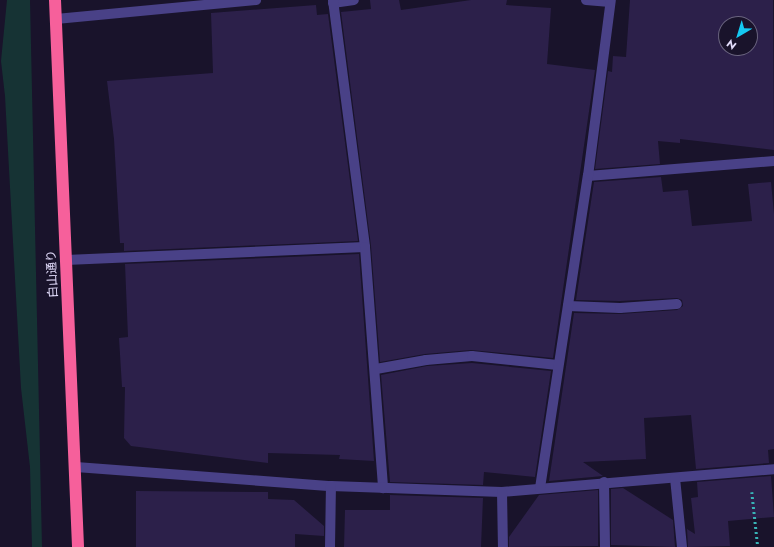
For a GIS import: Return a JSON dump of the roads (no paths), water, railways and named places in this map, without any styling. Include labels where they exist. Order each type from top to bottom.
[{"type":"highway","name":"白山通り","points":[[55,0],[76,467],[78,547]]},
{"type":"street","points":[[56,19],[256,0]]},
{"type":"street","points":[[354,0],[333,2],[365,247],[376,369],[383,488]]},
{"type":"street","points":[[540,488],[588,176],[610,1],[586,0]]},
{"type":"street","points":[[588,176],[774,161]]},
{"type":"street","points":[[66,260],[365,247]]},
{"type":"street","points":[[568,306],[620,308],[677,304]]},
{"type":"street","points":[[376,369],[426,360],[472,356],[558,365]]},
{"type":"street","points":[[76,467],[331,486],[502,492],[604,482],[675,478],[774,469]]},
{"type":"street","points":[[675,478],[682,547]]},
{"type":"street","points":[[604,482],[606,547]]},
{"type":"street","points":[[330,547],[331,486]]},
{"type":"street","points":[[502,492],[502,547]]}]
